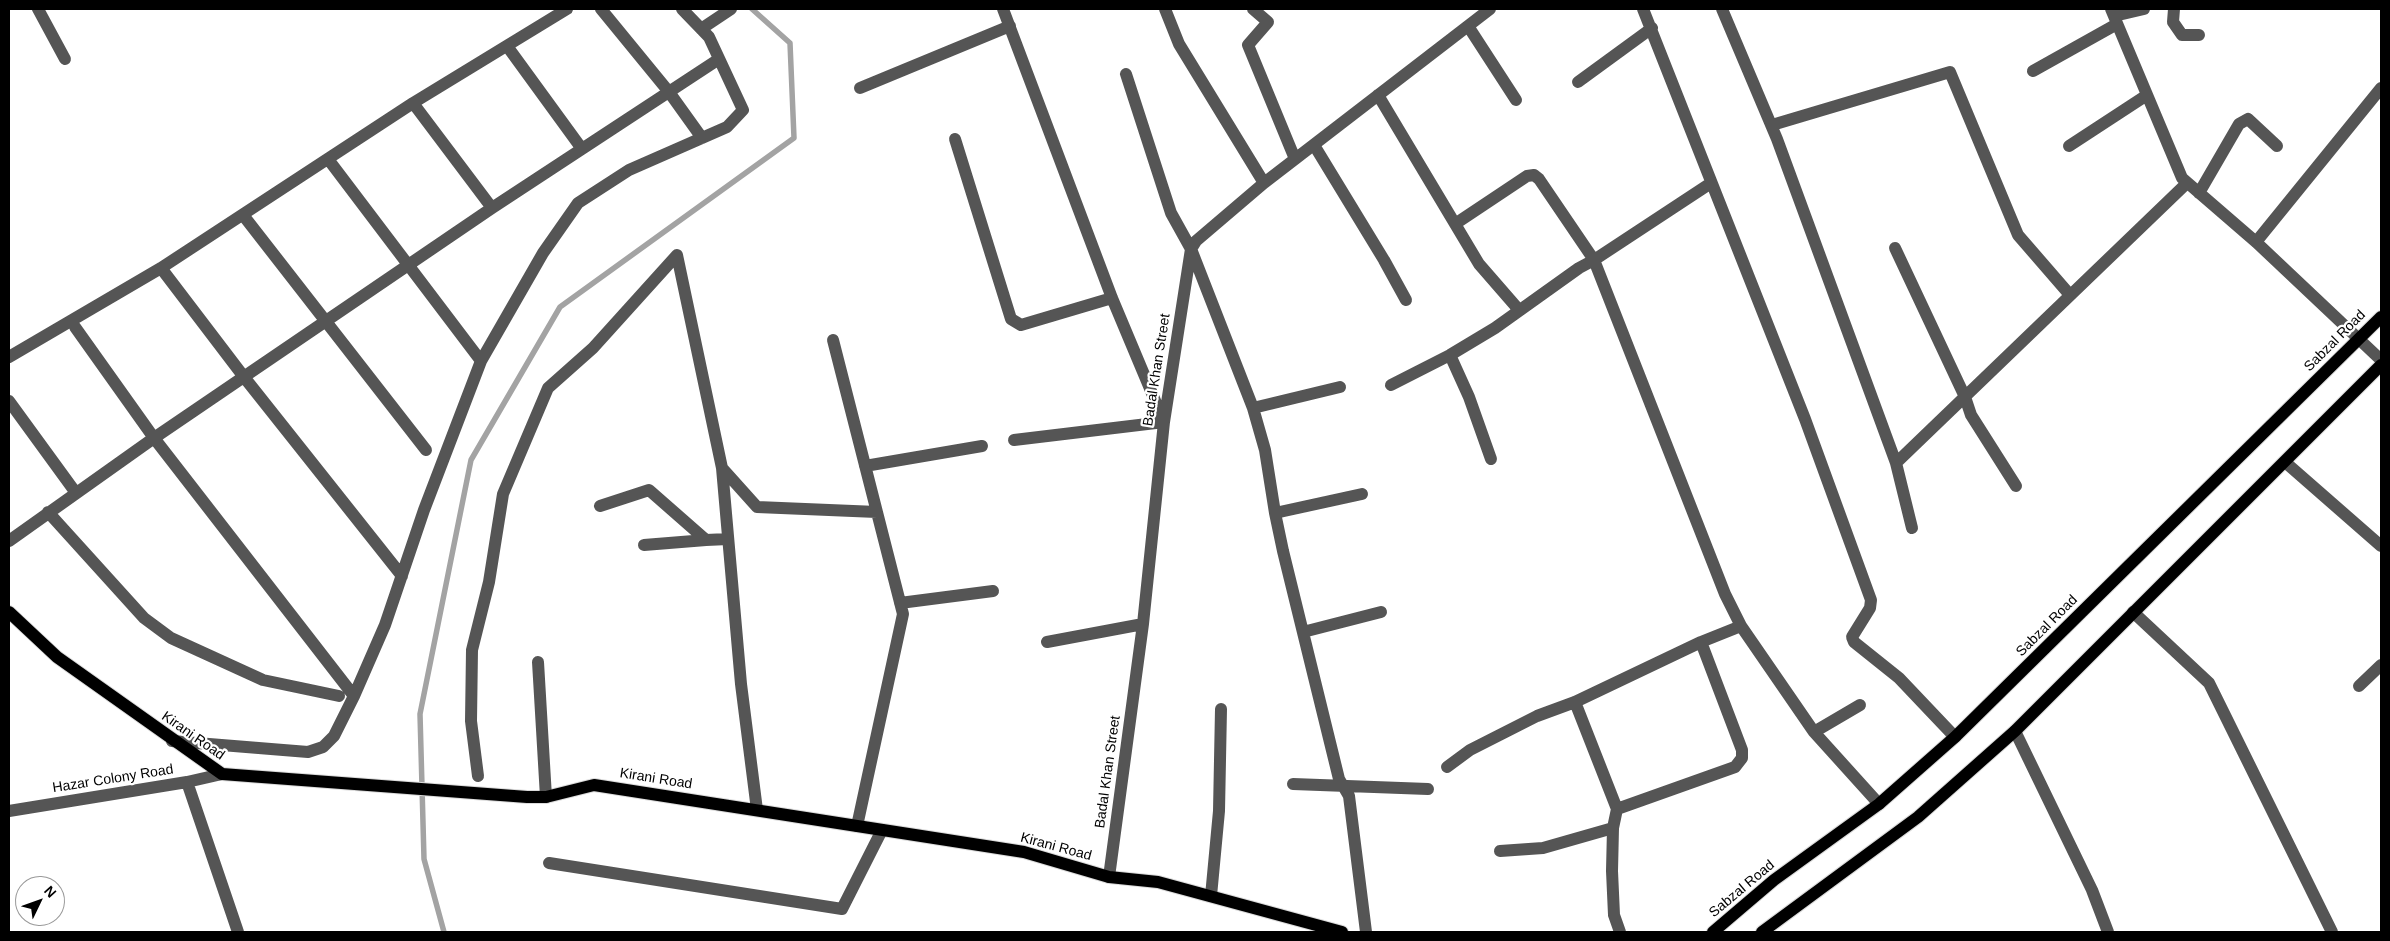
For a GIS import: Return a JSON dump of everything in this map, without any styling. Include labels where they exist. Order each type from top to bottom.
[{"type":"main road","name":"Sabzal Road","points":[[1713,932],[1774,880],[1879,804],[1955,738],[2381,317]]},
{"type":"main road","points":[[1762,932],[1918,817],[2015,731],[2381,365]]},
{"type":"main road","name":"Kirani Road","points":[[9,612],[57,657],[172,741],[222,774],[527,797],[546,797],[594,785],[1024,852],[1109,877],[1158,882],[1342,932]]},
{"type":"street","points":[[38,9],[65,59]]},
{"type":"street","points":[[9,357],[162,268],[413,103],[567,9]]},
{"type":"street","points":[[601,9],[669,92],[702,138]]},
{"type":"street","points":[[172,741],[308,752],[323,747],[334,736],[385,625],[424,510],[481,361],[543,253],[578,203],[629,170],[727,127],[743,110],[709,37],[682,9]]},
{"type":"street","points":[[701,29],[731,9]]},
{"type":"street","points":[[1003,9],[1112,298],[1164,422],[1014,440]]},
{"type":"street","points":[[1165,9],[1179,44],[1264,183]]},
{"type":"street","points":[[1253,9],[1268,22],[1248,45],[1295,159]]},
{"type":"street","points":[[1191,249],[1196,241],[1264,183],[1490,9]]},
{"type":"street","points":[[1643,9],[1805,419],[1872,600],[1870,608],[1852,637],[1854,642],[1899,678],[1955,738]]},
{"type":"street","points":[[1722,9],[1772,125],[1896,463],[1912,528]]},
{"type":"street","points":[[2033,71],[2114,16],[2144,9]]},
{"type":"street","points":[[2174,9],[2173,22],[2182,35],[2198,35]]},
{"type":"street","points":[[2114,16],[2182,178],[2256,242],[2381,360]]},
{"type":"street","points":[[860,88],[1010,26]]},
{"type":"street","points":[[1468,26],[1516,100]]},
{"type":"street","points":[[1578,82],[1652,28]]},
{"type":"street","points":[[507,46],[582,149]]},
{"type":"street","points":[[9,541],[154,438],[492,208],[719,59]]},
{"type":"street","points":[[1772,125],[1950,72],[2018,235],[2070,296]]},
{"type":"street","points":[[1126,74],[1171,213],[1191,249],[1253,408],[1265,450],[1275,513],[1303,632],[1339,779],[1349,796],[1366,932]]},
{"type":"street","points":[[2256,242],[2381,88]]},
{"type":"street","points":[[1378,94],[1478,264],[1519,310]]},
{"type":"street","points":[[2069,146],[2147,95]]},
{"type":"street","points":[[413,103],[492,208]]},
{"type":"street","points":[[2199,193],[2239,124],[2248,119],[2277,146]]},
{"type":"street","points":[[955,139],[1011,318],[1015,323],[1021,325],[1112,298]]},
{"type":"street","points":[[1314,145],[1406,300]]},
{"type":"street","points":[[328,159],[407,266],[481,361]]},
{"type":"street","points":[[1456,224],[1527,176],[1534,175],[1539,179],[1594,260],[1725,594],[1741,626],[1814,732],[1879,804]]},
{"type":"street","points":[[1391,385],[1450,355],[1495,328],[1579,268],[1711,183]]},
{"type":"street","points":[[1896,463],[2187,183]]},
{"type":"street","points":[[243,215],[426,450]]},
{"type":"street","points":[[1895,248],[1965,396],[1971,415],[2016,486]]},
{"type":"street","name":"Badal Khan Street","points":[[1109,877],[1143,624],[1164,422],[1191,249]]},
{"type":"street","points":[[478,776],[471,721],[472,650],[489,582],[503,494],[548,388],[593,348],[677,255],[722,468],[741,684],[757,810]]},
{"type":"street","points":[[162,268],[244,377],[402,576]]},
{"type":"street","points":[[75,327],[154,438],[354,696]]},
{"type":"street","points":[[833,340],[903,614],[857,826]]},
{"type":"street","points":[[1450,355],[1469,397],[1491,459]]},
{"type":"street","points":[[1253,408],[1340,387]]},
{"type":"street","points":[[9,401],[76,494]]},
{"type":"street","points":[[865,466],[982,446]]},
{"type":"street","points":[[2285,462],[2381,546]]},
{"type":"street","points":[[722,468],[757,507],[877,512]]},
{"type":"street","points":[[600,506],[648,490],[706,540]]},
{"type":"street","points":[[1275,513],[1362,494]]},
{"type":"street","points":[[48,512],[144,618],[171,638],[263,680],[339,696]]},
{"type":"street","points":[[644,545],[728,539]]},
{"type":"street","points":[[900,602],[993,591]]},
{"type":"street","points":[[1303,632],[1381,612]]},
{"type":"street","points":[[2133,612],[2209,683],[2332,932]]},
{"type":"street","points":[[1047,642],[1143,624]]},
{"type":"street","points":[[1447,767],[1470,750],[1538,716],[1575,702],[1701,642],[1741,626]]},
{"type":"street","points":[[1617,809],[1735,767],[1742,758],[1742,750],[1701,642]]},
{"type":"street","points":[[538,662],[546,797]]},
{"type":"street","points":[[2359,686],[2381,666]]},
{"type":"street","points":[[1575,702],[1617,809],[1613,828],[1612,871],[1614,915],[1620,932]]},
{"type":"street","points":[[1814,732],[1860,705]]},
{"type":"street","points":[[1211,896],[1219,811],[1221,709]]},
{"type":"street","points":[[2015,731],[2092,890],[2108,932]]},
{"type":"street","name":"Hazar Colony Road","points":[[9,811],[187,782],[222,774]]},
{"type":"street","points":[[187,782],[238,932]]},
{"type":"street","points":[[1293,784],[1428,789]]},
{"type":"street","points":[[1500,851],[1543,848],[1613,828]]},
{"type":"street","points":[[550,863],[842,909],[882,830]]},
{"type":"waterway","points":[[444,932],[424,859],[420,714],[471,460],[560,307],[794,138],[790,43],[752,9]]}]
